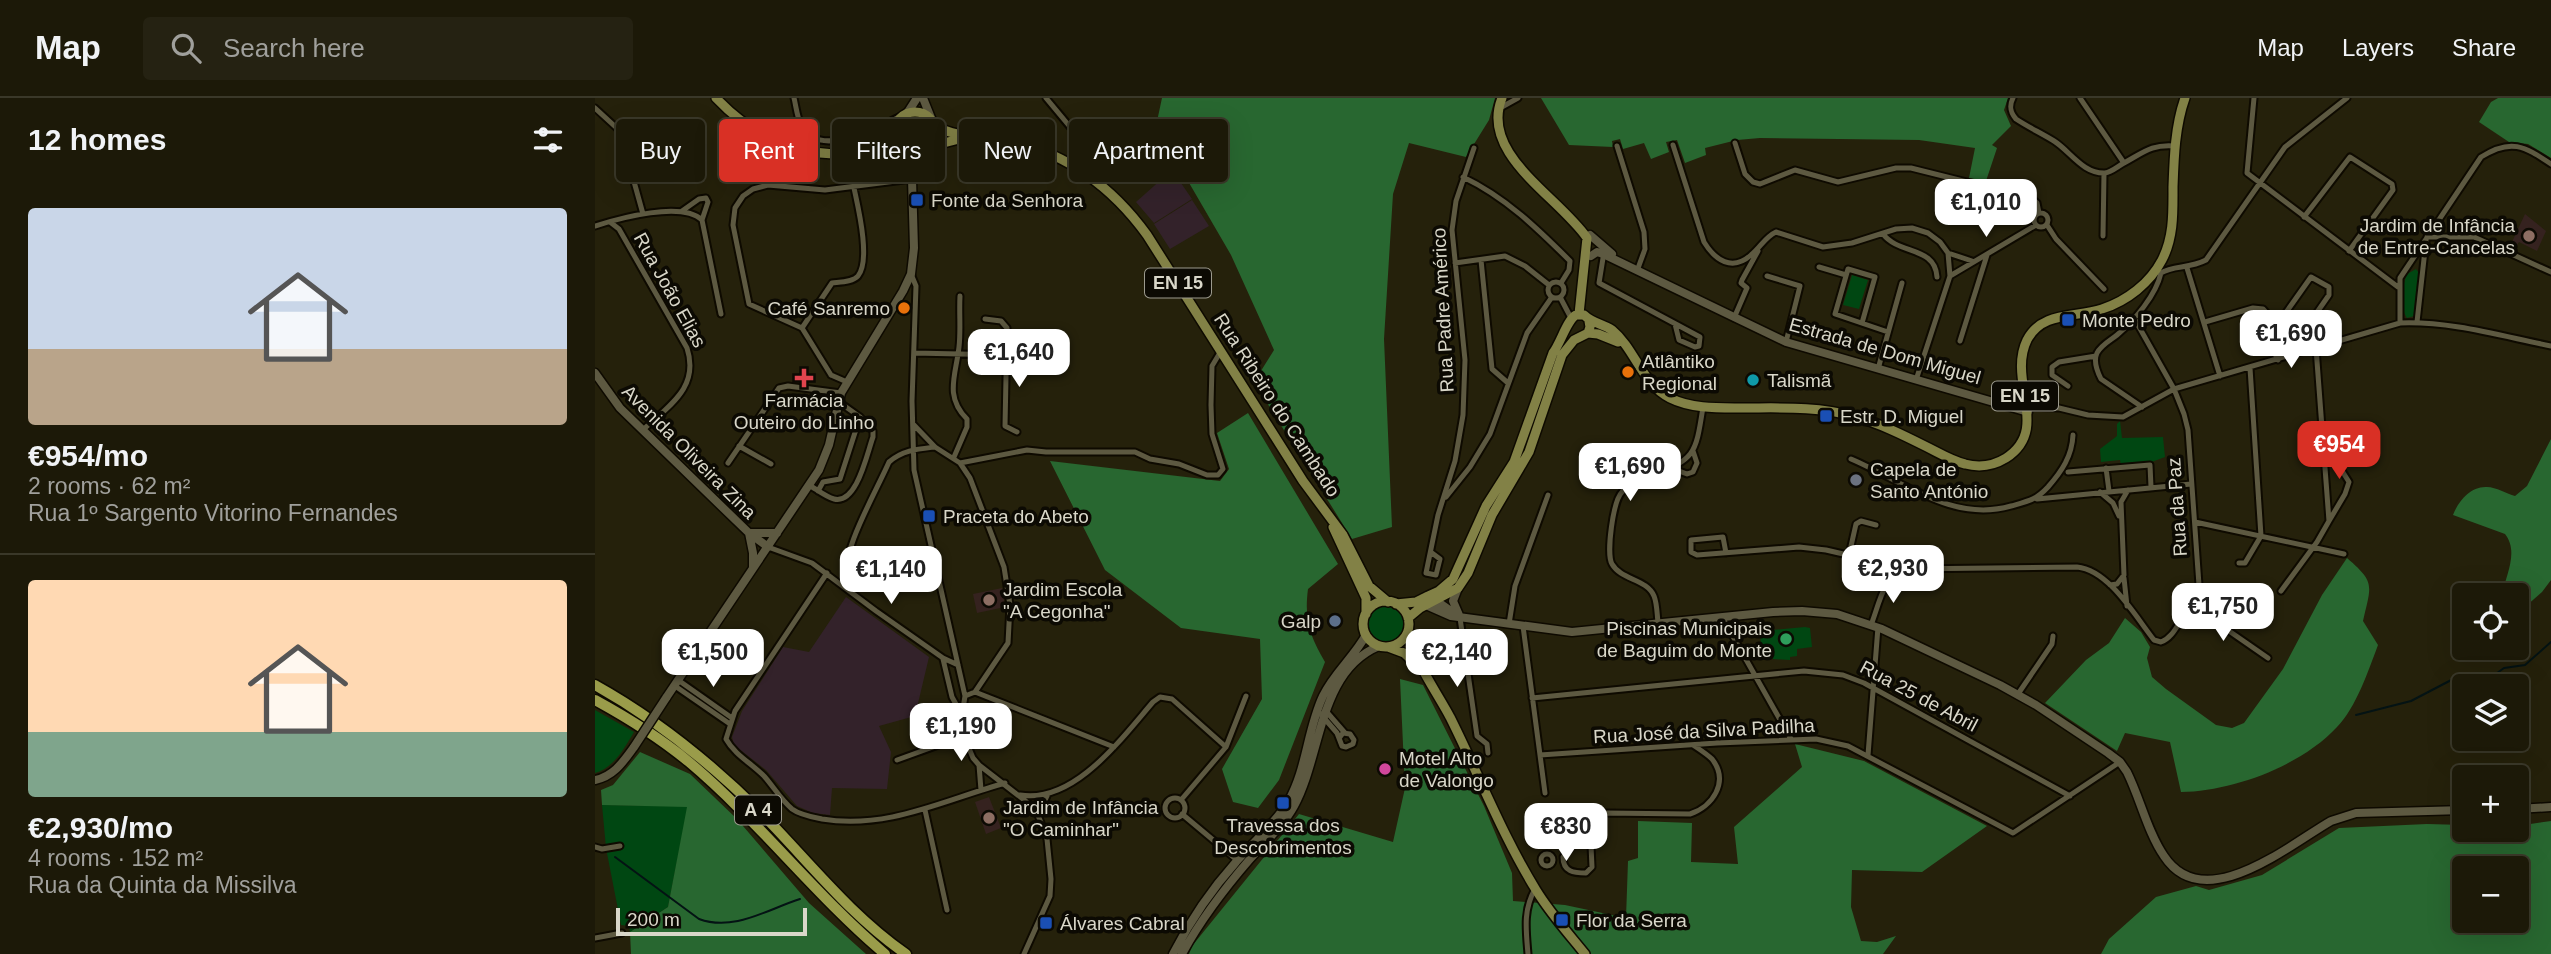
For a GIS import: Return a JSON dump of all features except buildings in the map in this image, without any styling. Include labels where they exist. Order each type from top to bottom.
[{"type":"highway","name":"A 4","points":[[595,685],[663,727],[699,755],[765,817],[829,887],[866,922],[906,954]]},
{"type":"highway","name":"A 4","points":[[595,700],[655,737],[689,762],[725,795],[829,904],[885,954]]},
{"type":"main road","points":[[716,98],[750,128],[792,147],[832,154]]},
{"type":"main road","points":[[1497,110],[1502,98]]},
{"type":"main road","name":"EN 15","points":[[1579,319],[1611,329],[1659,392],[1678,401],[1703,407],[1817,409],[1842,413],[1899,433],[1960,463],[1980,466],[2003,460],[2018,448],[2025,436],[2028,409],[2020,372],[2021,362],[2025,344],[2036,327],[2055,318],[2117,303],[2158,271],[2172,228],[2176,146],[2185,98]]},
{"type":"main road","name":"Estrada de Dom Miguel","points":[[1497,110],[1498,130],[1510,156],[1587,238],[1579,319]]},
{"type":"main road","points":[[901,119],[904,114],[921,112],[929,119]]},
{"type":"main road","name":"Rua Ribeiro do Cambado","points":[[1055,157],[1079,169],[1103,186],[1138,222],[1343,535],[1369,586],[1392,603]]},
{"type":"main road","name":"Estrada de Dom Miguel","points":[[1564,211],[1590,235]]},
{"type":"main road","points":[[1590,235],[1591,256],[1579,319],[1573,335],[1598,334],[1623,344]]},
{"type":"main road","points":[[1408,618],[1458,588],[1468,573],[1501,496],[1529,452],[1562,355],[1590,327],[1579,319]]},
{"type":"main road","points":[[1432,603],[1458,570],[1486,506],[1514,463],[1553,353],[1579,319]]},
{"type":"main road","name":"Rua Ribeiro do Cambado","points":[[1332,522],[1366,598],[1366,614]]},
{"type":"main road","points":[[1392,603],[1403,610],[1408,618],[1411,648],[1449,716],[1501,827],[1535,889],[1585,954]]},
{"type":"main road","points":[[1428,680],[1404,653],[1371,642],[1363,622],[1375,604],[1432,603]]},
{"type":"main road","points":[[1383,647],[1400,642],[1408,631]]},
{"type":"street","points":[[793,98],[804,130],[825,141],[855,137],[904,114],[917,98]]},
{"type":"street","points":[[923,98],[932,119]]},
{"type":"street","points":[[1046,98],[1069,127]]},
{"type":"street","points":[[1497,110],[1518,98]]},
{"type":"street","points":[[2013,98],[2010,107],[2015,119],[2056,143],[2081,165],[2104,173],[2150,147],[2176,146]]},
{"type":"street","points":[[2080,98],[2124,163]]},
{"type":"street","points":[[2254,98],[2246,171],[2398,287]]},
{"type":"street","points":[[2142,407],[2101,379],[2097,372],[2096,356],[2103,346],[2134,318],[2156,287],[2158,271],[2187,268],[2206,260],[2285,147],[2347,98]]},
{"type":"street","points":[[595,107],[620,131],[643,214]]},
{"type":"street","points":[[1735,143],[1745,174],[1753,182],[1760,184],[1795,170],[1838,182],[1895,168],[1911,168],[2031,198],[2037,203],[2039,213],[2035,218],[2036,225]]},
{"type":"street","points":[[1673,145],[1704,242],[1712,256],[1723,262],[1736,262],[1749,257],[1759,248]]},
{"type":"street","points":[[1618,146],[1644,232],[1645,249],[1637,271]]},
{"type":"street","points":[[2400,323],[2400,278],[2477,162],[2499,148],[2519,146],[2529,149],[2551,164]]},
{"type":"street","name":"Rua Padre Américo","points":[[1431,553],[1438,514],[1455,461],[1462,415],[1465,360],[1452,230],[1456,201],[1474,148]]},
{"type":"street","points":[[2304,217],[2350,157],[2392,184],[2393,190],[2349,251]]},
{"type":"street","points":[[2103,236],[2104,173]]},
{"type":"street","points":[[1463,177],[1510,205],[1570,261],[1569,270],[1561,283]]},
{"type":"street","points":[[847,382],[831,375],[802,328],[749,304],[733,225],[735,208],[743,196],[753,189],[768,185],[825,190],[893,182]]},
{"type":"street","points":[[595,780],[604,778],[618,768],[634,747],[778,533],[826,454],[840,397],[847,382],[911,274],[914,248],[912,182]]},
{"type":"street","points":[[802,328],[832,283],[852,280],[859,276],[863,264],[863,235],[854,188]]},
{"type":"street","points":[[683,211],[699,199],[706,198],[708,202],[702,220],[721,314]]},
{"type":"street","points":[[595,226],[643,214],[683,211],[695,214],[702,220]]},
{"type":"street","points":[[2039,213],[2047,216],[2047,225],[2056,239],[2104,289]]},
{"type":"street","name":"Rua João Elias","points":[[619,229],[623,218]]},
{"type":"street","name":"Rua João Elias","points":[[610,222],[619,229],[687,348],[692,367],[688,382],[680,394],[643,430]]},
{"type":"street","points":[[1950,276],[2036,225],[2047,225]]},
{"type":"street","points":[[1734,318],[1747,288],[1741,283],[1742,279],[1767,236],[1776,232],[1823,247],[1852,243],[1896,229],[1912,228],[1928,233],[1940,242],[1948,253],[1950,276],[1916,380]]},
{"type":"street","points":[[1883,234],[1892,243],[1929,258],[1934,263],[1937,277]]},
{"type":"street","name":"Estrada de Dom Miguel","points":[[1590,235],[1604,252],[1622,263],[1786,342],[2028,409]]},
{"type":"street","points":[[2417,322],[2427,237]]},
{"type":"street","points":[[2427,237],[2474,237],[2551,272]]},
{"type":"street","points":[[1591,256],[1604,252],[1599,283],[1700,337],[1699,346],[1695,347],[1679,340],[1675,324]]},
{"type":"street","points":[[1948,253],[1972,261]]},
{"type":"street","points":[[1961,341],[1987,255]]},
{"type":"street","points":[[1455,263],[1505,256],[1549,285]]},
{"type":"street","points":[[1481,260],[1492,369],[1508,383]]},
{"type":"street","points":[[2410,263],[2422,268]]},
{"type":"street","points":[[1819,267],[1846,275]]},
{"type":"street","points":[[2187,268],[2220,376]]},
{"type":"street","points":[[1862,323],[1875,278],[1848,269],[1835,314],[1888,332]]},
{"type":"street","points":[[911,274],[916,286],[914,470],[965,696],[963,715],[966,735],[970,751],[979,765],[1020,795],[1038,815],[1047,839],[1051,890],[1048,906],[1024,954]]},
{"type":"street","points":[[1767,276],[1800,286],[1786,342]]},
{"type":"street","points":[[2273,322],[2282,318],[2311,277],[2329,287],[2329,295],[2304,331],[2312,349],[2329,521]]},
{"type":"street","points":[[1549,285],[1553,282],[1561,283]]},
{"type":"street","points":[[1552,297],[1560,297],[1565,292],[1561,283]]},
{"type":"street","points":[[1878,369],[1902,284]]},
{"type":"street","points":[[1549,285],[1548,290],[1552,297]]},
{"type":"street","points":[[954,457],[967,427],[967,419],[957,409],[953,398],[960,296]]},
{"type":"street","points":[[1444,499],[1470,467],[1490,434],[1527,333],[1552,297]]},
{"type":"street","points":[[1560,297],[1579,319]]},
{"type":"street","points":[[2205,322],[2253,308],[2263,310],[2273,322]]},
{"type":"street","name":"Rua da Paz","points":[[2127,606],[2154,640],[2161,642],[2167,640],[2186,611],[2193,606],[2199,585],[2188,430],[2174,389],[2134,318]]},
{"type":"street","points":[[985,319],[1001,321],[1007,328],[1005,426],[1017,432]]},
{"type":"street","points":[[2273,322],[2268,340],[2278,360]]},
{"type":"street","points":[[2028,409],[2059,408],[2088,415],[2123,417],[2174,389],[2400,323],[2417,322],[2492,332],[2551,346]]},
{"type":"street","points":[[960,463],[1027,450],[1135,452],[1150,459],[1179,464],[1207,475],[1219,475],[1223,469],[1212,434],[1211,405],[1212,366],[1221,351]]},
{"type":"street","points":[[914,353],[1006,355]]},
{"type":"street","points":[[2068,386],[2053,375],[2052,367],[2059,362],[2096,356]]},
{"type":"street","points":[[2239,563],[2245,563],[2261,536],[2250,368]]},
{"type":"street","name":"Avenida Oliveira Zina","points":[[595,373],[620,408],[749,533],[768,547]]},
{"type":"street","points":[[825,389],[831,375]]},
{"type":"street","points":[[728,463],[779,388],[788,386],[825,389],[840,397],[870,427],[873,437],[854,491],[845,499],[834,499],[809,485]]},
{"type":"street","points":[[1658,622],[1654,595],[1648,587],[1616,570],[1610,558],[1615,507],[1621,492],[1632,484],[1671,468],[1693,451],[1703,407]]},
{"type":"street","points":[[818,491],[823,482],[840,479],[860,417]]},
{"type":"street","points":[[913,424],[935,447],[954,457],[970,478],[1004,567],[1010,605],[1008,643],[975,692],[965,696]]},
{"type":"street","points":[[2037,499],[2066,464],[2073,445],[2073,435]]},
{"type":"street","points":[[2281,591],[2329,521],[2349,482],[2323,440]]},
{"type":"street","points":[[739,446],[771,464]]},
{"type":"street","points":[[844,586],[843,574],[851,547],[889,462],[897,455],[913,449],[935,447]]},
{"type":"street","points":[[1671,468],[1687,474],[1693,472],[1697,463],[1693,451]]},
{"type":"street","points":[[1851,459],[1927,497],[1961,509],[2000,509],[2037,499],[2191,484]]},
{"type":"street","points":[[1455,461],[1461,466],[1470,467]]},
{"type":"street","points":[[2068,472],[2150,465],[2151,487]]},
{"type":"street","points":[[2106,468],[2109,491]]},
{"type":"street","points":[[2127,606],[2120,518],[2121,502],[2128,489]]},
{"type":"street","points":[[2100,492],[2113,503],[2120,518]]},
{"type":"street","points":[[1509,624],[1514,586],[1549,495]]},
{"type":"street","points":[[1849,555],[1856,524],[1861,521],[1876,525]]},
{"type":"street","points":[[2195,522],[2344,554]]},
{"type":"street","points":[[753,568],[749,533],[778,533]]},
{"type":"street","points":[[1727,553],[1723,537],[1691,540],[1691,552],[1694,554],[1727,553],[1799,547],[1891,565],[1899,571]]},
{"type":"street","points":[[768,547],[812,563],[943,658],[958,665]]},
{"type":"street","points":[[1868,755],[1875,626],[1888,581],[1899,571],[1915,567],[2077,567],[2095,571],[2110,584],[2127,606]]},
{"type":"street","points":[[827,573],[731,721],[726,739],[731,748],[763,775],[792,809],[808,816],[832,820],[860,822],[900,817],[1005,783]]},
{"type":"street","points":[[2110,584],[2117,584],[2124,575]]},
{"type":"street","points":[[1458,588],[1453,601],[1460,618],[1477,736],[1487,744],[1488,753]]},
{"type":"street","points":[[1432,603],[1460,618],[1572,632],[1782,611],[1825,612],[1875,626],[2018,694],[2120,762],[2167,860],[2181,872],[2200,879],[2224,879],[2248,871],[2343,816],[2355,813],[2452,810]]},
{"type":"street","points":[[2193,606],[2268,658]]},
{"type":"street","points":[[1722,617],[1791,739]]},
{"type":"street","points":[[1523,626],[1545,793]]},
{"type":"street","points":[[1173,954],[1188,925],[1237,860],[1287,803],[1334,677],[1366,635]]},
{"type":"street","points":[[2018,694],[2052,644],[2053,636]]},
{"type":"street","points":[[943,658],[953,645]]},
{"type":"street","points":[[1182,954],[1202,919],[1249,860],[1281,826],[1294,806],[1310,766],[1321,729],[1322,712],[1348,670],[1366,652],[1383,647]]},
{"type":"street","points":[[943,658],[952,696],[963,715]]},
{"type":"street","name":"Rua 25 de Abril","points":[[1532,698],[1818,671],[1852,678],[1873,688],[2070,796]]},
{"type":"street","points":[[676,683],[731,721]]},
{"type":"street","points":[[975,692],[1114,747]]},
{"type":"street","points":[[1181,800],[1184,808],[1182,814],[1171,817],[1165,807],[1169,800],[1181,800],[1226,747],[1246,696]]},
{"type":"street","points":[[1020,795],[1033,797],[1068,786],[1114,747],[1160,697],[1168,697],[1226,747]]},
{"type":"street","points":[[1322,712],[1343,735],[1332,724],[1322,712]]},
{"type":"street","points":[[1321,729],[1332,724]]},
{"type":"street","points":[[897,760],[966,735]]},
{"type":"street","name":"Rua José da Silva Padilha","points":[[1540,755],[1791,739],[1830,741],[1868,755],[2013,832],[2120,762]]},
{"type":"street","points":[[1711,759],[1717,743]]},
{"type":"street","points":[[1590,824],[1591,870],[1586,873],[1570,872],[1562,861],[1563,857],[1590,824],[1604,813],[1690,814],[1702,810],[1712,802],[1718,788],[1717,769],[1711,759],[1693,745]]},
{"type":"street","points":[[979,765],[981,790]]},
{"type":"street","points":[[1038,815],[1048,794]]},
{"type":"street","points":[[2529,808],[2551,807]]},
{"type":"street","points":[[925,810],[947,910]]},
{"type":"street","points":[[1182,814],[1237,860],[1249,860]]},
{"type":"street","points":[[595,853],[599,848],[620,846]]},
{"type":"street","points":[[1553,858],[1563,857]]},
{"type":"street","points":[[1237,860],[1238,874]]},
{"type":"street","points":[[1528,954],[1525,914],[1527,903],[1535,889]]},
{"type":"street","points":[[595,938],[622,933]]},
{"type":"shaded area","points":[[1158,182],[1180,182],[1192,199],[1154,223],[1136,202]]},
{"type":"shaded area","points":[[1192,200],[1209,226],[1170,249],[1154,224]]},
{"type":"shaded area","name":"Jardim de Infância de Entre-Cancelas","points":[[2525,214],[2546,231],[2537,251],[2519,242],[2517,245],[2512,242]]},
{"type":"shaded area","name":"Jardim Escola \"A Cegonha\"","points":[[1002,588],[1005,607],[977,613],[973,594]]},
{"type":"shaded area","points":[[846,597],[929,657],[915,716],[879,726],[891,752],[887,789],[832,788],[830,815],[813,813],[797,806],[766,770],[734,745],[732,737],[742,711],[783,647],[809,652]]},
{"type":"shaded area","name":"Jardim de Infância \"O Caminhar\"","points":[[989,797],[1001,828],[986,834],[975,802]]},
{"type":"green space","points":[[1162,98],[1495,98],[1489,120],[1466,157],[1409,143],[1393,194],[1384,339],[1392,527],[1352,539],[1254,382],[1274,350],[1231,255],[1189,182],[1228,182],[1228,119],[1158,119]]},
{"type":"green space","points":[[1541,98],[2008,98],[2004,110],[2011,126],[1992,145],[1997,148],[1986,181],[1969,178],[1975,148],[1919,140],[1737,140],[1705,148],[1706,155],[1685,163],[1677,140],[1666,142],[1669,152],[1651,159],[1644,143],[1623,149],[1620,139],[1612,141],[1613,147],[1569,145]]},
{"type":"green space","points":[[2498,98],[2551,98],[2551,158],[2528,144],[2509,142],[2479,122],[2491,102]]},
{"type":"green space","points":[[2416,269],[2419,273],[2414,316],[2407,318],[2402,302],[2404,284],[2407,274]]},
{"type":"green space","points":[[1852,275],[1868,280],[1859,309],[1843,305]]},
{"type":"green space","points":[[1248,413],[1338,564],[1308,589],[1309,627],[1325,662],[1279,780],[1258,808],[1233,802],[1222,769],[1262,699],[1260,639],[1181,628],[1105,570],[1050,461],[1220,481],[1229,469],[1217,433]]},
{"type":"green space","points":[[2120,421],[2122,438],[2163,437],[2165,457],[2149,463],[2121,465],[2120,460],[2101,462],[2100,449],[2117,436],[2117,424]]},
{"type":"green space","points":[[2551,439],[2551,580],[2529,603],[2529,583],[2505,583],[2511,548],[2505,534],[2453,515],[2465,496],[2475,489],[2494,488],[2515,496],[2527,486]]},
{"type":"green space","points":[[2347,558],[2367,579],[2369,592],[2363,621],[2378,645],[2361,688],[2344,719],[2322,741],[2286,764],[2265,774],[2222,787],[2181,792],[2170,742],[2125,733],[2117,751],[2045,703],[2086,660],[2109,643],[2125,618],[2141,632],[2150,647],[2147,658],[2152,677],[2216,725],[2232,728],[2244,723],[2283,669],[2322,595]]},
{"type":"green space","points":[[1385,606],[1398,612],[1404,625],[1398,638],[1385,644],[1372,638],[1366,625],[1372,612]]},
{"type":"green space","name":"Piscinas Municipais de Baguim do Monte","points":[[1810,628],[1812,647],[1797,649],[1797,656],[1790,657],[1790,660],[1773,659],[1772,648],[1761,649],[1760,631]]},
{"type":"green space","points":[[1400,679],[1423,685],[1484,806],[1512,873],[1513,901],[1565,905],[1626,918],[1628,861],[1638,858],[1638,821],[1692,823],[1691,862],[1738,864],[1734,827],[1802,767],[1795,744],[1864,761],[1987,826],[1922,872],[1852,870],[1851,907],[1861,941],[1877,942],[1896,936],[1883,954],[1189,954],[1192,946],[1299,814],[1393,842],[1405,788]]},
{"type":"green space","points":[[595,710],[634,732],[613,762],[595,773]]},
{"type":"green space","points":[[640,752],[690,774],[737,819],[809,903],[866,954],[631,954],[630,932],[668,907],[687,807],[602,805],[601,790],[613,785]]},
{"type":"green space","points":[[602,805],[688,806],[668,907],[630,932],[629,926],[621,925],[606,848]]},
{"type":"green space","points":[[2551,821],[2551,954],[2101,954],[2109,939],[2156,897],[2196,886],[2209,890],[2262,875],[2339,828],[2452,825],[2452,842],[2529,842],[2529,824]]},
{"type":"waterway","points":[[2356,715],[2411,701],[2457,677],[2486,681],[2504,668],[2525,665],[2551,642]]},
{"type":"waterway","points":[[615,857],[699,919],[712,922],[725,923],[751,918],[800,899]]},
{"type":"place","name":"Fonte da Senhora","points":[[917,200]]},
{"type":"place","name":"Jardim de Infância de Entre-Cancelas","points":[[2529,236]]},
{"type":"place","name":"Café Sanremo","points":[[904,308]]},
{"type":"place","name":"Monte Pedro","points":[[2068,320]]},
{"type":"place","name":"Atlântiko Regional","points":[[1628,372]]},
{"type":"place","name":"Farmácia Outeiro do Linho","points":[[804,378]]},
{"type":"place","name":"Talismã","points":[[1753,380]]},
{"type":"place","name":"Estr. D. Miguel","points":[[1826,416]]},
{"type":"place","name":"Capela de Santo António","points":[[1856,480]]},
{"type":"place","name":"Praceta do Abeto","points":[[929,516]]},
{"type":"place","name":"Jardim Escola \"A Cegonha\"","points":[[989,600]]},
{"type":"place","name":"Galp","points":[[1335,621]]},
{"type":"place","name":"Piscinas Municipais de Baguim do Monte","points":[[1786,639]]},
{"type":"place","name":"Motel Alto de Valongo","points":[[1385,769]]},
{"type":"place","name":"Travessa dos Descobrimentos","points":[[1283,803]]},
{"type":"place","name":"Jardim de Infância \"O Caminhar\"","points":[[989,818]]},
{"type":"place","name":"Flor da Serra","points":[[1562,920]]},
{"type":"place","name":"Álvares Cabral","points":[[1046,923]]}]
